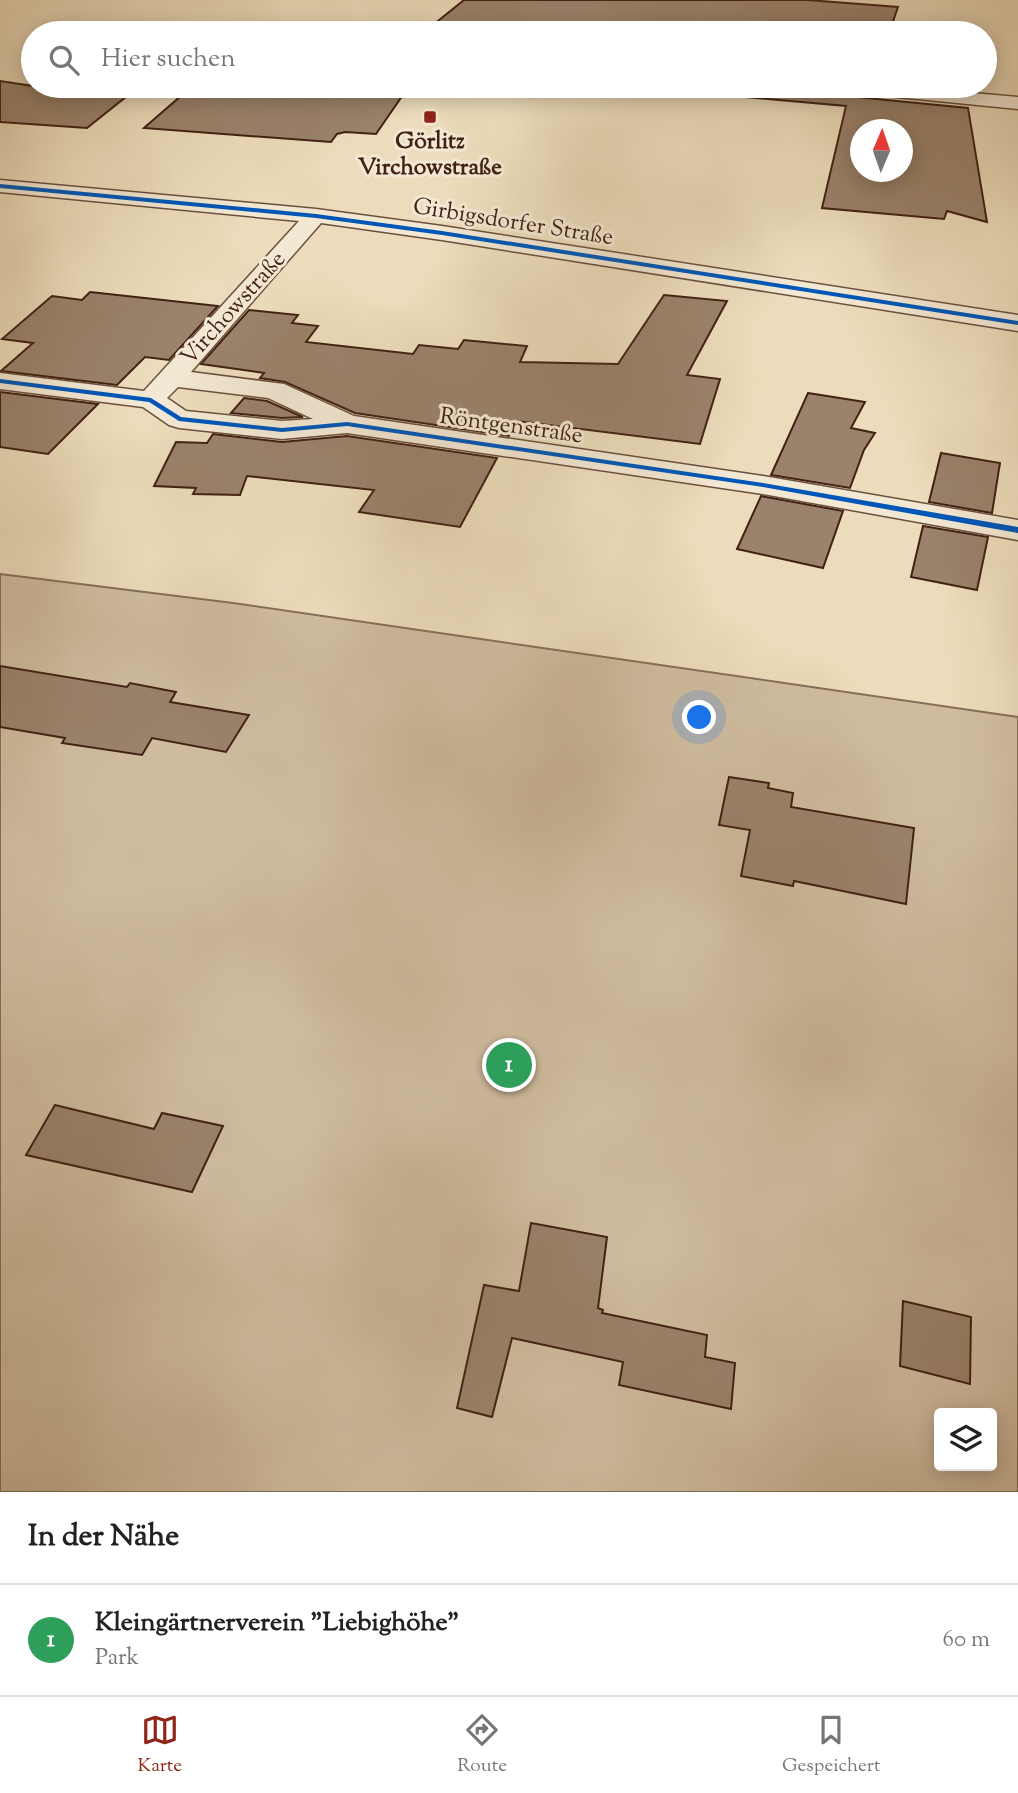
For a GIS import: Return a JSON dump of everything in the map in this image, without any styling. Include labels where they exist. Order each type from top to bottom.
[{"type":"street","points":[[964,98],[1018,103]]},
{"type":"street","name":"Girbigsdorfer Straße","points":[[0,186],[316,216],[442,233],[1018,323]]},
{"type":"street","name":"Virchowstraße","points":[[151,400],[316,216]]},
{"type":"street","name":"Röntgenstraße","points":[[173,378],[274,390],[347,424]]},
{"type":"street","name":"Röntgenstraße","points":[[0,381],[151,400],[179,419],[282,430],[347,424],[763,485],[1018,530]]},
{"type":"shaded area","points":[[0,574],[233,603],[1018,717],[1018,1492],[0,1492]]},
{"type":"building","points":[[464,0],[808,0],[898,7],[893,21],[438,21]]},
{"type":"building","points":[[0,81],[21,84],[21,98],[124,98],[87,128],[0,122]]},
{"type":"building","points":[[178,98],[401,98],[376,134],[345,132],[337,134],[331,142],[144,128]]},
{"type":"building","points":[[756,98],[866,98],[968,108],[987,222],[947,211],[944,219],[822,208],[846,106]]},
{"type":"building","points":[[90,292],[218,306],[169,360],[145,357],[117,385],[1,371],[33,343],[2,339],[52,296],[82,300]]},
{"type":"building","points":[[664,295],[727,301],[687,375],[720,379],[700,444],[517,421],[509,436],[355,413],[285,382],[260,378],[264,373],[201,364],[249,310],[298,315],[292,323],[318,326],[306,342],[413,354],[419,345],[458,349],[464,340],[527,346],[520,362],[618,364]]},
{"type":"building","points":[[0,392],[98,404],[48,454],[0,447]]},
{"type":"building","points":[[808,393],[865,402],[851,428],[875,433],[864,450],[850,488],[771,475]]},
{"type":"building","points":[[244,398],[267,401],[303,417],[282,418],[231,413]]},
{"type":"building","points":[[213,434],[282,442],[347,436],[497,458],[460,527],[359,512],[374,490],[247,476],[240,495],[193,494],[196,488],[154,486],[176,442],[207,443]]},
{"type":"building","points":[[941,453],[1000,463],[992,513],[929,502]]},
{"type":"building","points":[[761,496],[843,511],[823,568],[737,549]]},
{"type":"building","points":[[923,526],[988,537],[977,590],[911,577]]},
{"type":"building","points":[[0,666],[127,687],[130,683],[176,692],[170,702],[249,715],[226,752],[152,738],[142,755],[62,743],[65,738],[0,727]]},
{"type":"building","points":[[729,777],[769,783],[768,788],[793,793],[791,807],[914,828],[906,904],[794,881],[793,886],[741,876],[750,830],[719,825]]},
{"type":"building","points":[[55,1105],[154,1129],[162,1113],[223,1126],[192,1192],[26,1155]]},
{"type":"building","points":[[531,1223],[607,1237],[598,1308],[603,1310],[602,1313],[707,1335],[705,1357],[735,1363],[731,1409],[619,1385],[623,1362],[512,1338],[492,1417],[457,1408],[484,1285],[519,1291]]},
{"type":"building","points":[[903,1301],[971,1317],[970,1384],[900,1366]]},
{"type":"cycle path","points":[[0,186],[316,216],[442,233],[1018,323]]},
{"type":"cycle path","points":[[0,381],[151,400],[179,419],[282,430],[347,424],[763,485],[1018,530]]},
{"type":"place","name":"Görlitz Virchowstraße","points":[[430,117]]},
{"type":"place","name":"Kleingärtnerverein \"Liebighöhe\"","points":[[509,1065]]}]
